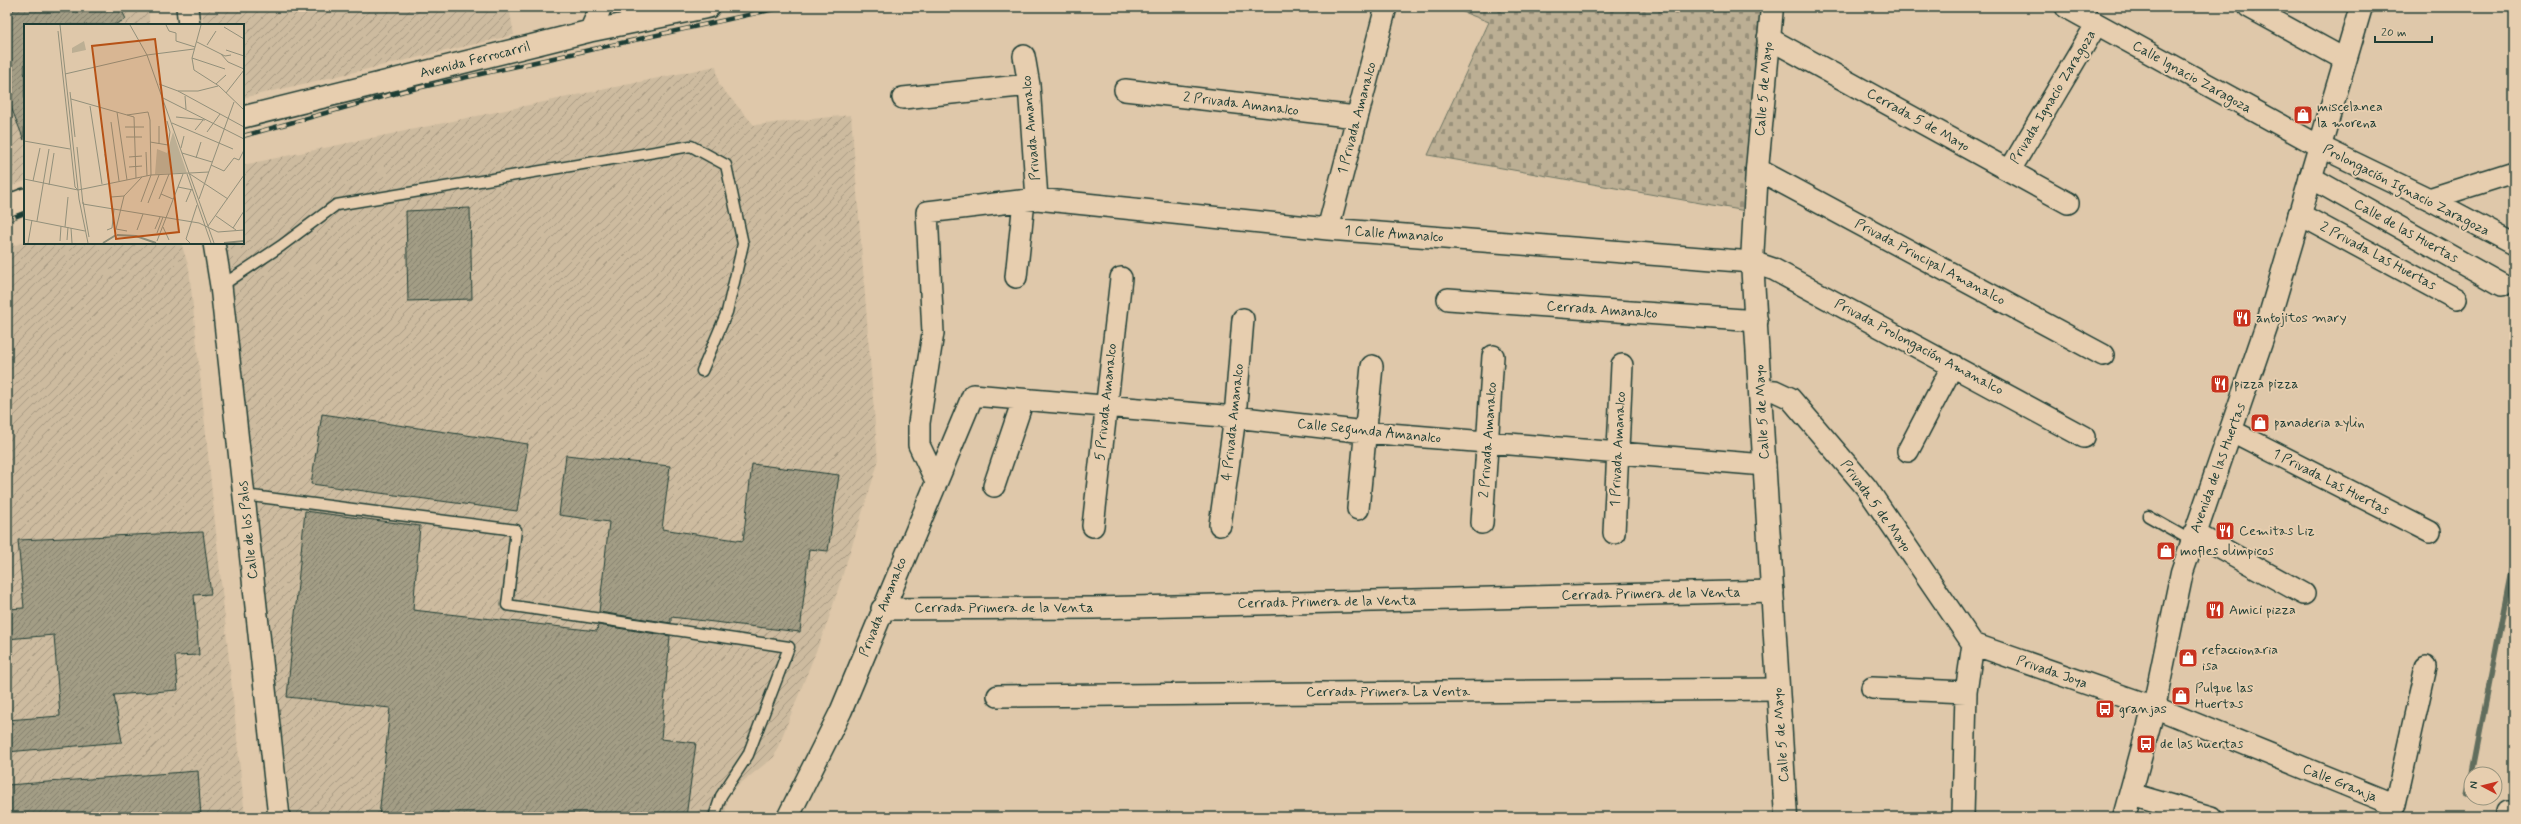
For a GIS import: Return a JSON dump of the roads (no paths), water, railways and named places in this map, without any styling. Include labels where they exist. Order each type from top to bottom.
[{"type":"street","points":[[188,7],[188,24]]},
{"type":"street","points":[[590,31],[602,7]]},
{"type":"street","name":"Avenida Ferrocarril","points":[[244,117],[590,31],[709,7]]},
{"type":"street","name":"1 Privada Amanalco","points":[[1328,229],[1356,117],[1386,7]]},
{"type":"street","name":"Calle 5 de Mayo","points":[[1772,7],[1757,169],[1752,262],[1757,321],[1786,817]]},
{"type":"street","name":"Calle Ignacio Zaragoza","points":[[2066,7],[2319,146]]},
{"type":"street","points":[[2249,7],[2344,60]]},
{"type":"street","name":"Avenida de las Huertas","points":[[2124,817],[2154,707],[2182,572],[2193,537],[2232,431],[2361,7]]},
{"type":"street","name":"Privada Ignacio Zaragoza","points":[[2010,170],[2096,24]]},
{"type":"street","name":"Cerrada 5 de Mayo","points":[[1768,38],[2068,203]]},
{"type":"street","name":"Privada Amanalco","points":[[1016,277],[1031,200],[1029,85],[1024,56]]},
{"type":"street","points":[[903,98],[1029,85]]},
{"type":"street","name":"2 Privada Amanalco","points":[[1125,90],[1356,117]]},
{"type":"street","name":"Prolongación Ignacio Zaragoza","points":[[2319,146],[2429,199],[2514,244]]},
{"type":"street","name":"Privada Principal Amanalco","points":[[1757,169],[2103,355]]},
{"type":"street","points":[[2429,199],[2514,172]]},
{"type":"street","name":"Calle de las Huertas","points":[[2310,177],[2502,285]]},
{"type":"street","points":[[7,206],[24,199]]},
{"type":"street","name":"1 Calle Amanalco","points":[[936,481],[919,445],[919,423],[933,333],[927,212],[1031,200],[1328,229],[1752,262]]},
{"type":"street","name":"2 Privada Las Huertas","points":[[2299,214],[2456,299]]},
{"type":"street","name":"Calle de los Palos","points":[[214,244],[221,286],[279,817]]},
{"type":"street","name":"Privada Prolongación Amanalco","points":[[1752,262],[1773,269],[2084,437]]},
{"type":"street","name":"5 Privada Amanalco","points":[[1093,526],[1105,408],[1121,278]]},
{"type":"street","name":"Cerrada Amanalco","points":[[1448,299],[1757,321]]},
{"type":"street","name":"4 Privada Amanalco","points":[[1220,524],[1235,417],[1243,319]]},
{"type":"street","name":"2 Privada Amanalco","points":[[1482,523],[1493,356]]},
{"type":"street","name":"1 Privada Amanalco","points":[[1614,533],[1622,365]]},
{"type":"street","points":[[1358,509],[1372,366]]},
{"type":"street","points":[[1908,451],[1953,366]]},
{"type":"street","name":"Privada 5 de Mayo","points":[[1760,390],[1776,391],[1790,398],[1866,487],[1973,644]]},
{"type":"street","name":"Privada Amanalco","points":[[788,817],[841,711],[882,609],[973,395]]},
{"type":"street","name":"Calle Segunda Amanalco","points":[[973,395],[1105,408],[1235,417],[1365,432],[1765,465]]},
{"type":"street","points":[[994,486],[1024,400]]},
{"type":"street","name":"1 Privada Las Huertas","points":[[2232,431],[2430,532]]},
{"type":"street","points":[[2193,537],[2304,594]]},
{"type":"street","name":"Cerrada Primera de la Venta","points":[[882,609],[1093,608],[1773,591]]},
{"type":"street","points":[[1963,816],[1966,692],[1973,644]]},
{"type":"street","name":"Privada Joya","points":[[1973,644],[2154,707]]},
{"type":"street","name":"Calle Granja","points":[[2154,707],[2395,805],[2426,667]]},
{"type":"street","points":[[1872,688],[1966,692]]},
{"type":"street","name":"Cerrada Primera La Venta","points":[[998,696],[1778,689]]},
{"type":"street","points":[[2131,794],[2211,817]]},
{"type":"lane","points":[[221,286],[281,246],[336,205],[692,146],[726,165],[743,244],[727,312],[702,371]]},
{"type":"lane","points":[[244,496],[516,530],[507,605],[789,647],[748,755],[721,796],[714,817]]},
{"type":"lane","points":[[2148,516],[2193,537]]},
{"type":"waterway","points":[[2474,766],[2514,556]]},
{"type":"railway","points":[[244,136],[404,91],[784,7]]},
{"type":"railway","points":[[7,220],[24,213]]},
{"type":"place","name":"miscelanea la morena","points":[[2303,115]]},
{"type":"place","name":"antojitos mary","points":[[2242,318]]},
{"type":"place","name":"pizza pizza","points":[[2220,384]]},
{"type":"place","name":"panaderia aylin","points":[[2260,423]]},
{"type":"place","name":"Cemitas Liz","points":[[2225,531]]},
{"type":"place","name":"mofles olimpicos","points":[[2166,551]]},
{"type":"place","name":"Amici pizza","points":[[2215,610]]},
{"type":"place","name":"refaccionaria isa","points":[[2188,658]]},
{"type":"place","name":"Pulque las Huertas","points":[[2181,696]]},
{"type":"place","name":"granjas","points":[[2105,709]]},
{"type":"place","name":"de las huertas","points":[[2146,744]]}]
